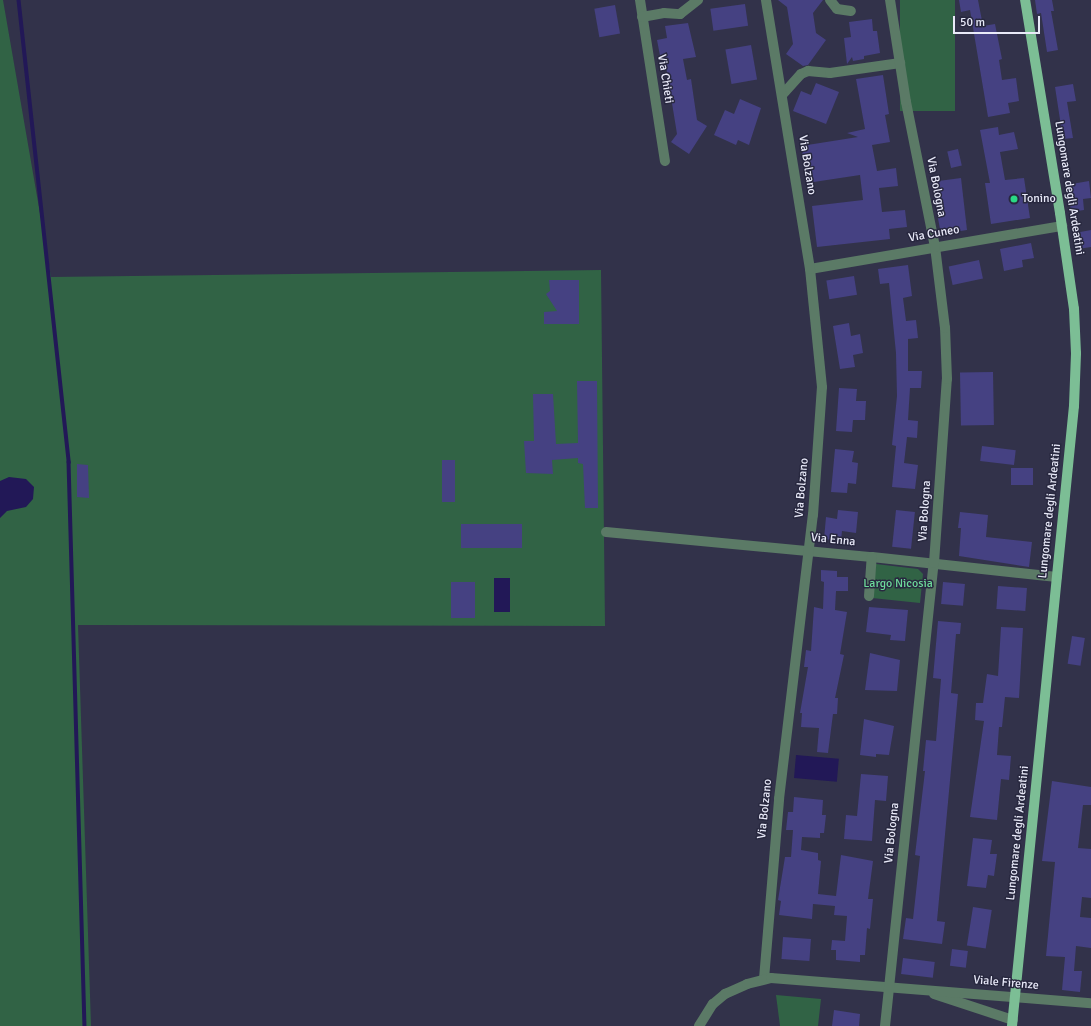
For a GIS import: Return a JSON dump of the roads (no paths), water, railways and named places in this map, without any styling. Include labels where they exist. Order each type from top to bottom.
[{"type":"main road","name":"Lungomare degli Ardeatini","points":[[1012,1023],[1075,400],[1076,353],[1074,314],[1062,226],[1025,0]]},
{"type":"street","name":"Via Chieti","points":[[640,0],[665,161]]},
{"type":"street","points":[[642,17],[664,13],[680,14],[698,0]]},
{"type":"street","name":"Via Bolzano","points":[[764,979],[778,805],[809,550],[820,432],[822,386],[810,269],[783,94],[766,0]]},
{"type":"street","points":[[830,0],[837,9],[851,11]]},
{"type":"street","name":"Via Bologna","points":[[885,1026],[934,563],[947,379],[946,337],[934,246],[900,63],[890,0]]},
{"type":"street","points":[[783,94],[802,74],[808,71],[830,73],[900,63]]},
{"type":"street","name":"Via Cuneo","points":[[810,269],[934,246],[1062,226]]},
{"type":"street","name":"Via Enna","points":[[606,532],[809,550],[1056,577]]},
{"type":"street","points":[[869,596],[872,557]]},
{"type":"street","name":"Viale Firenze","points":[[699,1026],[708,1010],[725,994],[764,979],[782,978],[919,988],[1091,1003]]},
{"type":"street","name":"Viale Firenze","points":[[919,988],[1012,1023]]},
{"type":"waterway","points":[[19,0],[69,462],[85,1026]]},
{"type":"place","name":"Tonino","points":[[1014,199]]},
{"type":"park label","name":"Largo Nicosia","points":[[898,584]]}]
